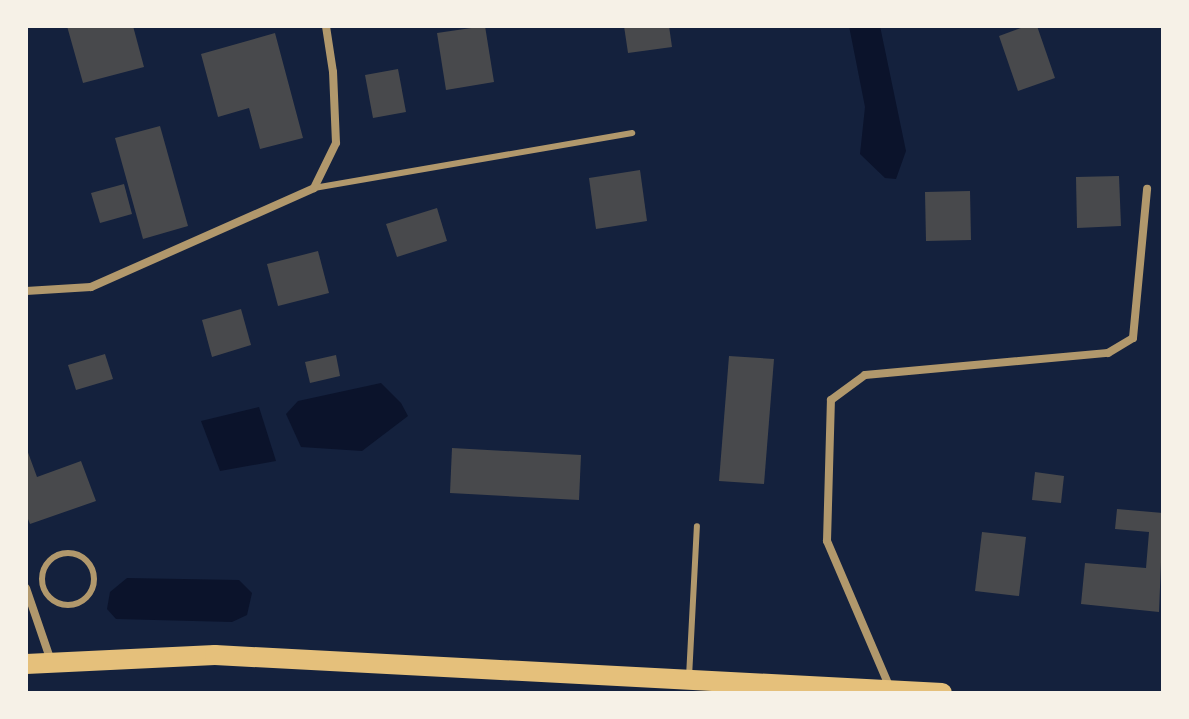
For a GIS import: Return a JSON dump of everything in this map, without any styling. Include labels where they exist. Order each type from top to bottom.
[{"type":"main road","points":[[26,664],[215,655],[689,677],[942,693]]},
{"type":"street","points":[[26,291],[91,287],[314,188],[336,143],[333,72],[326,26]]},
{"type":"street","points":[[890,689],[827,541],[831,400],[865,375],[1108,353],[1133,338],[1147,189]]},
{"type":"street","points":[[27,590],[51,662]]},
{"type":"lane","points":[[314,188],[632,133]]},
{"type":"lane","points":[[689,677],[697,526]]},
{"type":"lane","points":[[73,554],[82,557],[92,570],[94,578],[88,595],[74,604],[57,602],[44,587],[45,567],[56,556],[73,554]]},
{"type":"lane","points":[[27,590],[44,587]]},
{"type":"water","points":[[849,26],[880,26],[906,151],[896,179],[885,178],[860,154],[865,107]]},
{"type":"water","points":[[381,383],[401,403],[408,416],[362,451],[301,447],[286,414],[298,401]]},
{"type":"water","points":[[259,407],[276,461],[220,471],[201,421]]},
{"type":"water","points":[[127,578],[239,580],[252,593],[247,615],[232,622],[116,619],[107,609],[110,592]]},
{"type":"building","points":[[67,26],[133,26],[144,67],[83,83]]},
{"type":"building","points":[[485,26],[494,82],[446,90],[437,33]]},
{"type":"building","points":[[624,26],[669,26],[672,47],[628,53]]},
{"type":"building","points":[[1026,26],[1037,26],[1055,78],[1018,91],[999,36]]},
{"type":"building","points":[[275,33],[303,138],[260,149],[249,108],[218,117],[201,54]]},
{"type":"building","points":[[398,69],[406,112],[373,118],[365,75]]},
{"type":"building","points":[[160,126],[188,226],[143,239],[115,138]]},
{"type":"building","points":[[640,170],[647,221],[596,229],[589,178]]},
{"type":"building","points":[[1119,176],[1121,226],[1077,228],[1076,177]]},
{"type":"building","points":[[124,184],[132,214],[100,223],[91,193]]},
{"type":"building","points":[[970,191],[971,240],[926,241],[925,192]]},
{"type":"building","points":[[437,208],[447,241],[397,257],[386,224]]},
{"type":"building","points":[[318,251],[329,293],[278,306],[267,264]]},
{"type":"building","points":[[241,309],[251,345],[212,357],[202,320]]},
{"type":"building","points":[[105,354],[113,379],[76,390],[68,365]]},
{"type":"building","points":[[336,355],[340,376],[310,383],[305,362]]},
{"type":"building","points":[[729,356],[774,359],[764,484],[719,481]]},
{"type":"building","points":[[26,447],[37,477],[81,461],[96,501],[30,524],[26,514]]},
{"type":"building","points":[[452,448],[581,455],[579,500],[450,493]]},
{"type":"building","points":[[1035,472],[1064,476],[1061,503],[1032,500]]},
{"type":"building","points":[[1117,509],[1163,513],[1159,612],[1081,604],[1085,563],[1146,568],[1149,532],[1115,529]]},
{"type":"building","points":[[982,532],[1026,537],[1019,596],[975,591]]}]
